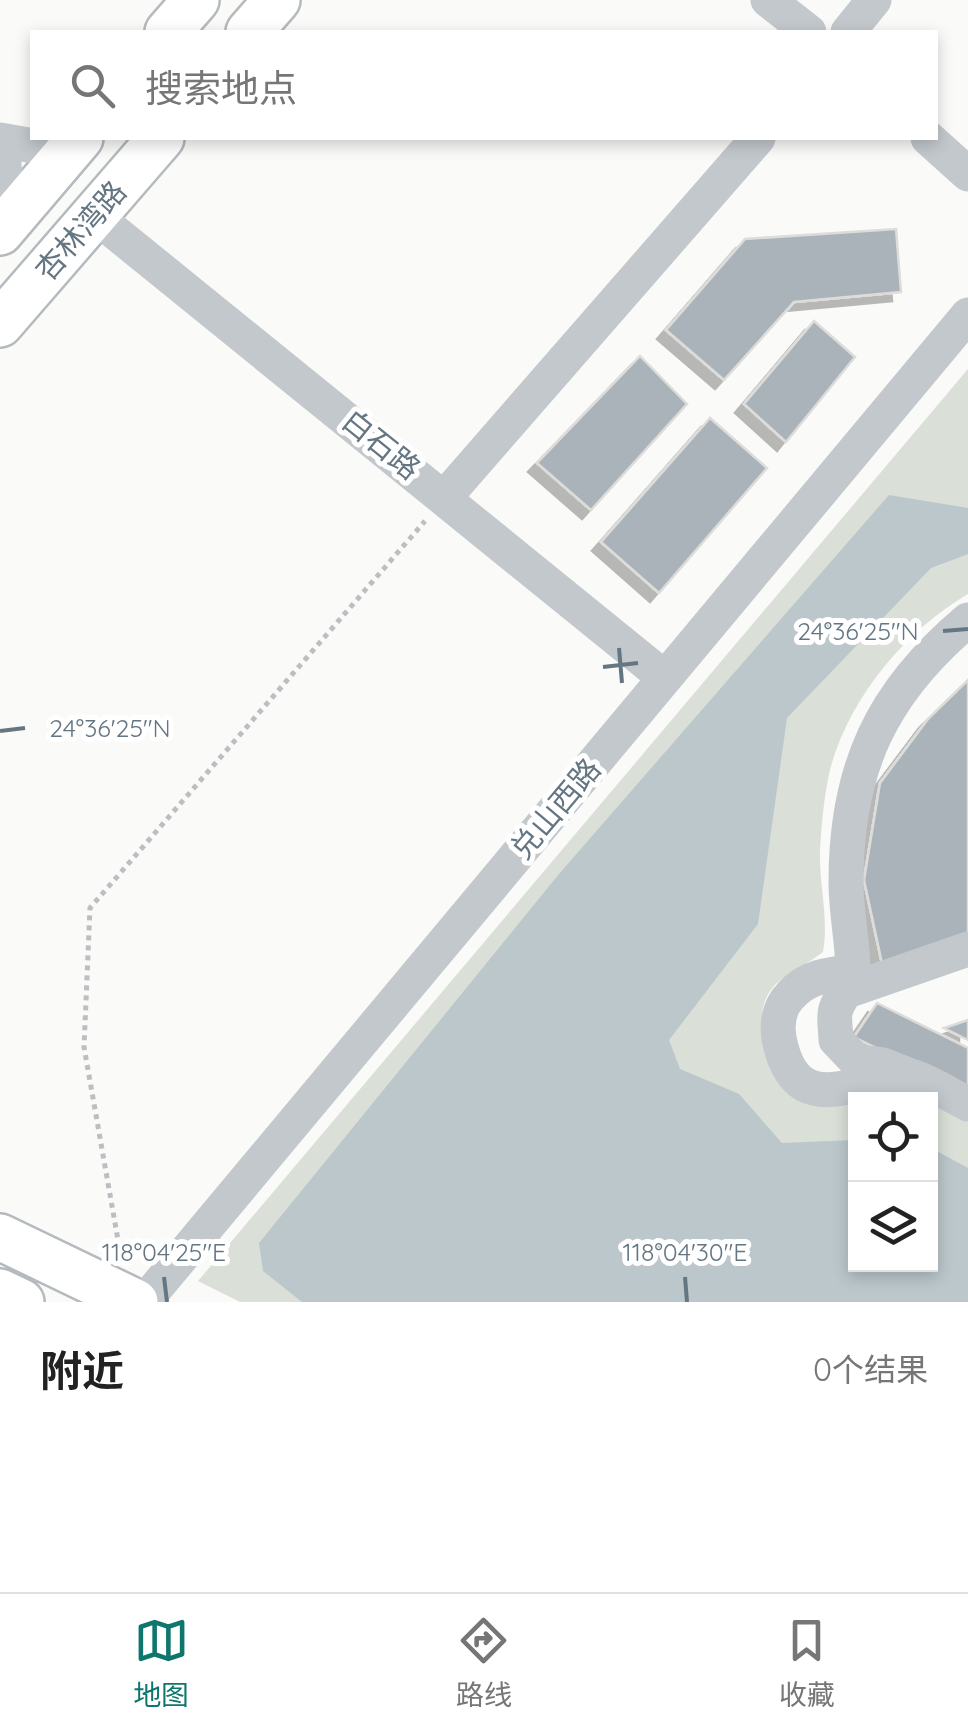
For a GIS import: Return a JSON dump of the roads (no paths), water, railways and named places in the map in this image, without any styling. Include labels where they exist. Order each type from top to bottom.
[{"type":"main road","points":[[170,30],[196,0]]},
{"type":"main road","points":[[251,30],[277,0]]},
{"type":"main road","name":"杏林湾路","points":[[0,324],[159,140]]},
{"type":"main road","name":"杏林湾路","points":[[3,228],[77,141]]},
{"type":"main road","points":[[0,1237],[136,1301]]},
{"type":"main road","points":[[0,1292],[22,1302]]},
{"type":"street","points":[[768,0],[806,30]]},
{"type":"street","points":[[850,30],[874,0]]},
{"type":"street","points":[[446,497],[756,140]]},
{"type":"street","points":[[930,140],[968,174]]},
{"type":"street","points":[[3,228],[4,162],[0,144],[28,146],[77,141]]},
{"type":"street","name":"白石路","points":[[95,216],[665,678]]},
{"type":"street","name":"兑山西路","points":[[136,1301],[968,316]]},
{"type":"street","points":[[968,620],[905,682],[856,776],[848,826],[846,885],[851,981],[836,1009],[836,1040],[857,1062],[883,1065],[908,1074],[968,1104]]},
{"type":"street","points":[[908,1074],[839,1092],[818,1090],[798,1079],[786,1062],[778,1023],[786,1000],[804,982],[851,981],[968,949]]}]
